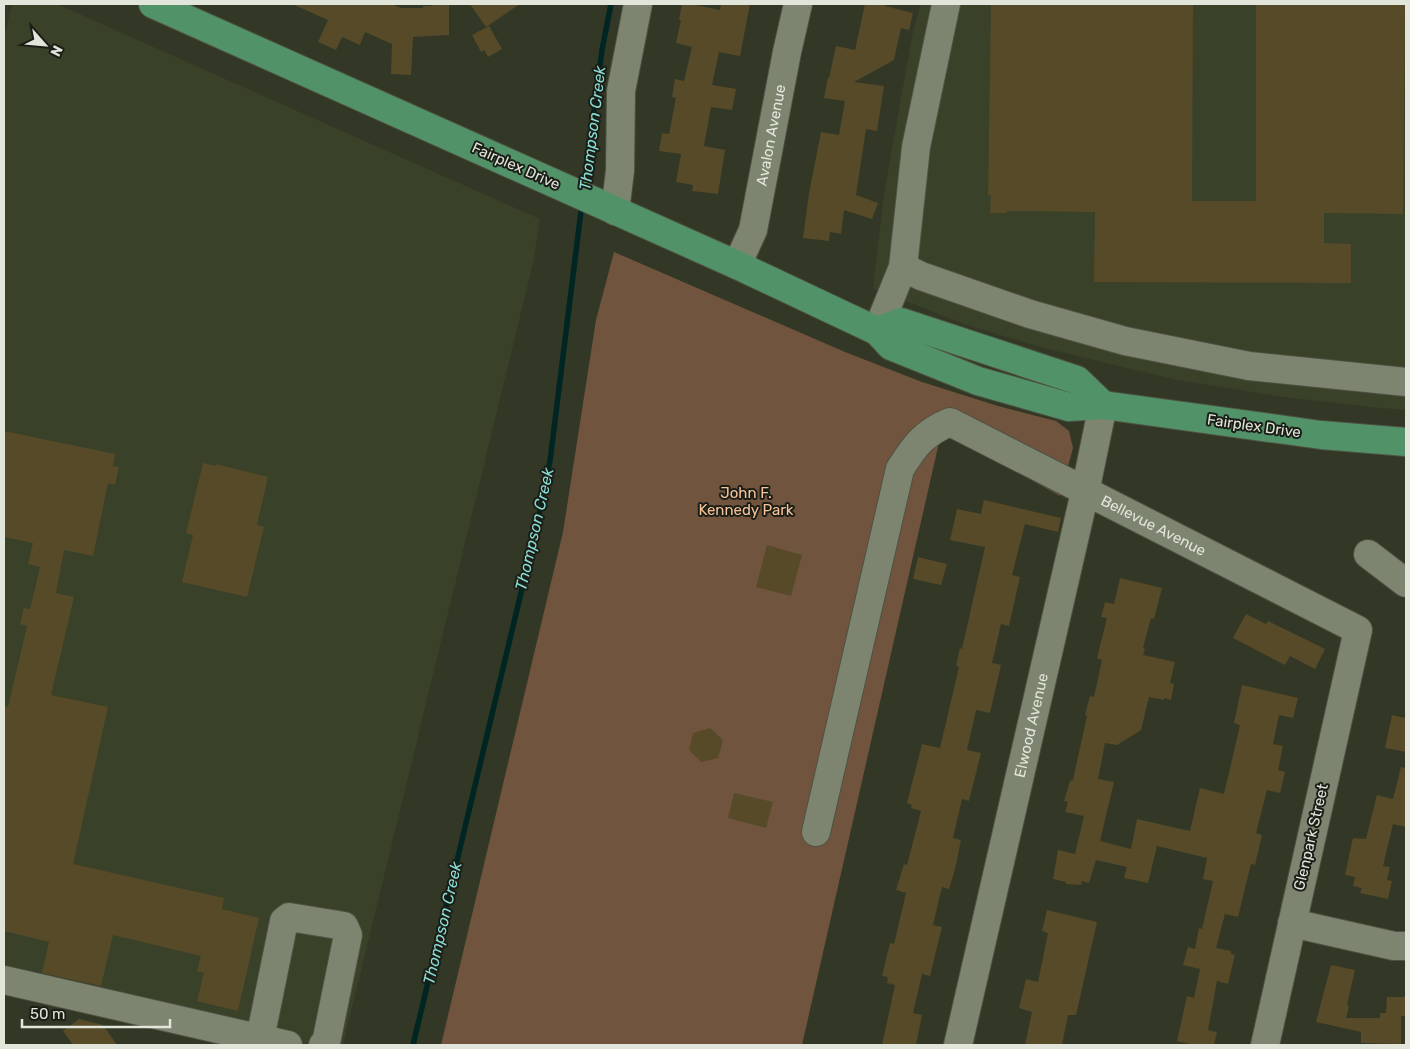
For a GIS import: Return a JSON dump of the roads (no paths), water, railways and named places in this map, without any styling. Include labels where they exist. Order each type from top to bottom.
[{"type":"main road","name":"Fairplex Drive","points":[[153,4],[737,265],[877,331],[891,346],[978,381],[1069,407],[1103,405],[1321,435],[1406,442]]},
{"type":"street","points":[[609,208],[620,170],[621,91],[638,4]]},
{"type":"street","name":"Avalon Avenue","points":[[737,265],[753,230],[798,4]]},
{"type":"street","points":[[877,331],[903,267],[916,147],[946,4]]},
{"type":"street","points":[[903,267],[920,276],[1030,314],[1125,341],[1250,366],[1406,382]]},
{"type":"street","name":"Elwood Avenue","points":[[958,1045],[1085,492],[1103,405]]},
{"type":"street","name":"Bellevue Avenue","points":[[816,832],[900,469],[922,438],[934,429],[950,422],[1358,630]]},
{"type":"street","points":[[1368,554],[1406,584]]},
{"type":"street","name":"Glenpark Street","points":[[1265,1045],[1358,630]]},
{"type":"street","points":[[260,1039],[284,921],[290,917],[344,926],[348,935],[326,1043],[322,1045]]},
{"type":"street","points":[[1292,923],[1394,946],[1406,946]]},
{"type":"street","points":[[4,980],[288,1045]]},
{"type":"waterway","name":"Thompson Creek","points":[[584,189],[602,50],[611,4]]},
{"type":"waterway","name":"Thompson Creek","points":[[413,1045],[536,530],[550,461],[582,203]]},
{"type":"park label","name":"John F. Kennedy Park","points":[[746,502]]}]
